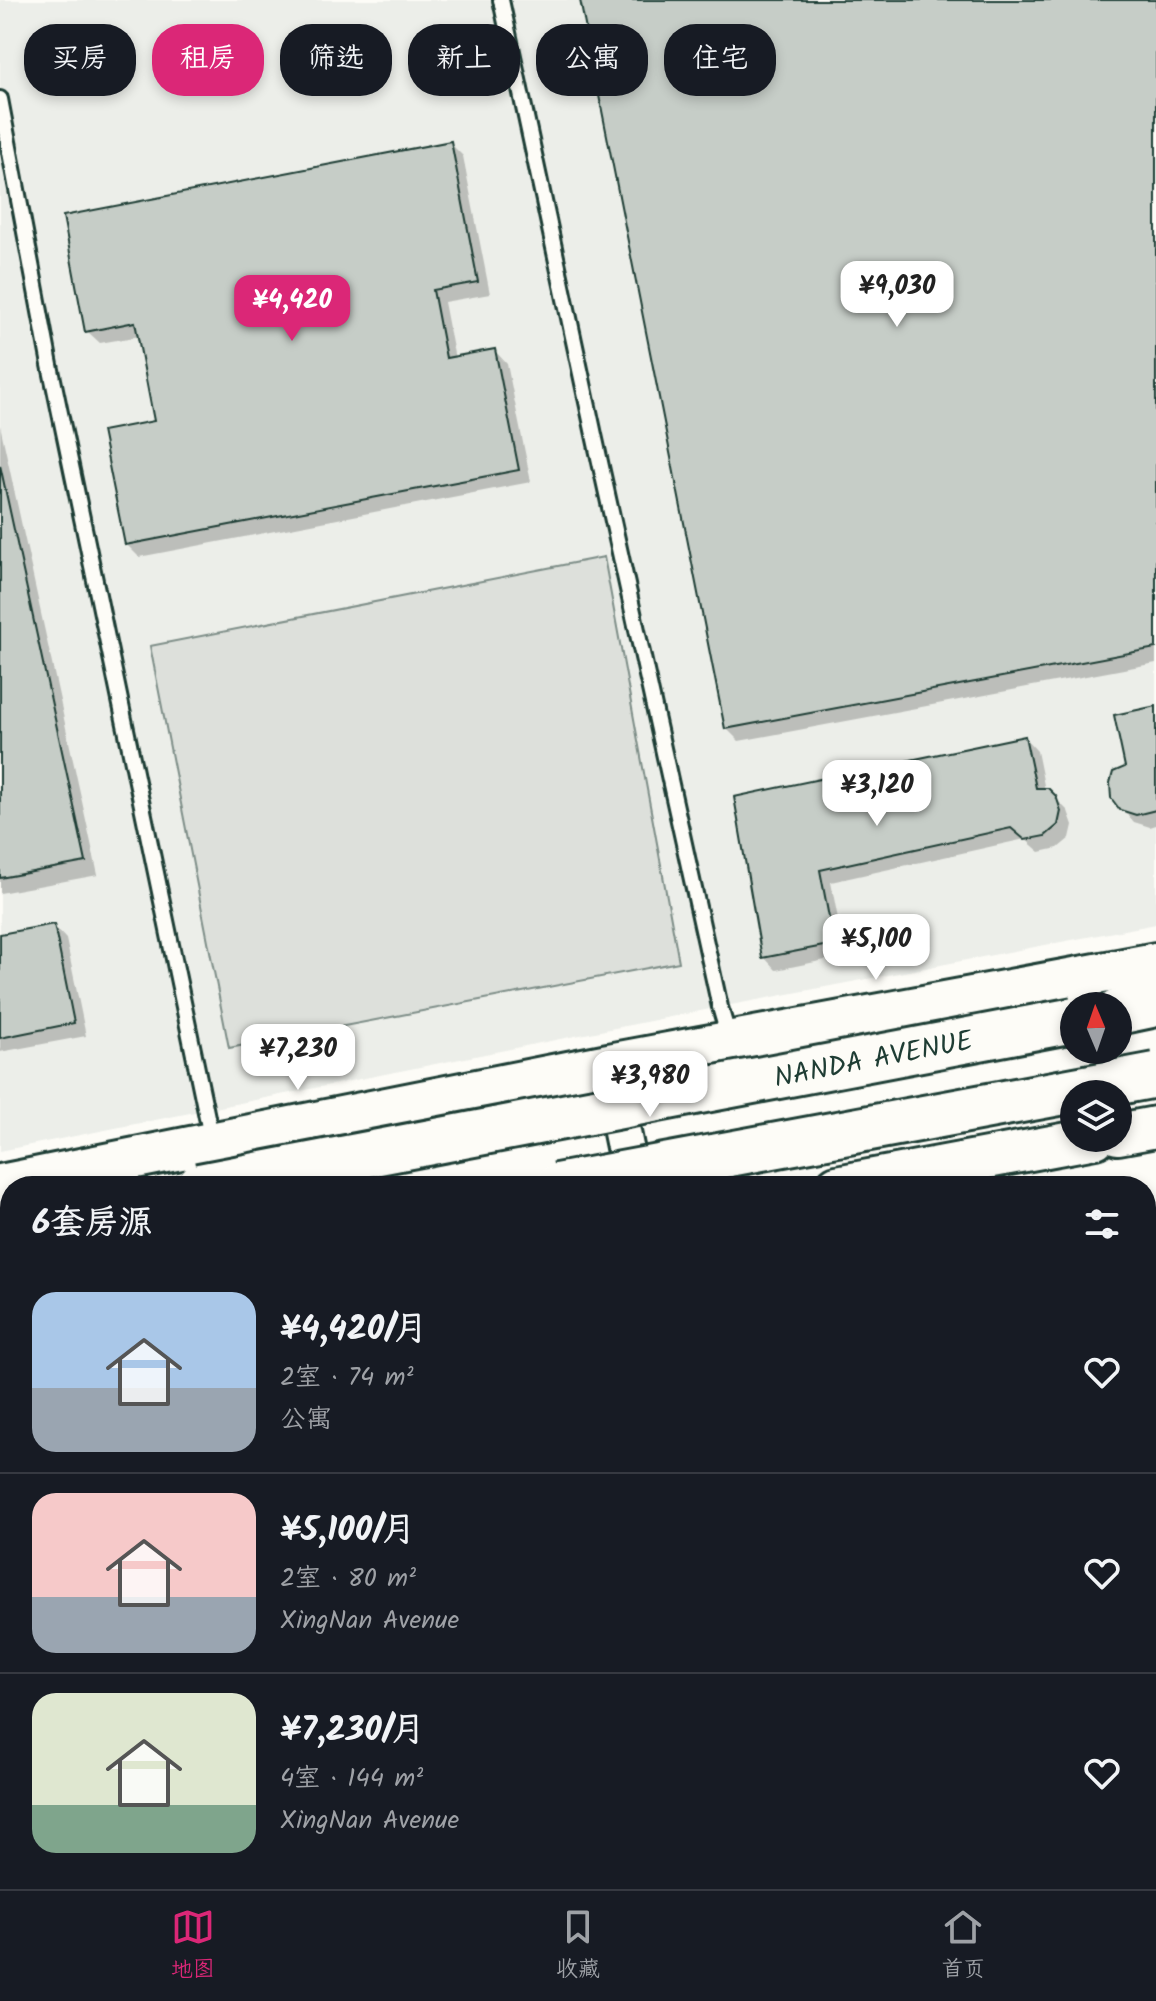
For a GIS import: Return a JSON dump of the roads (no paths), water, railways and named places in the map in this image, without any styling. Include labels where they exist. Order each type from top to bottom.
[{"type":"highway","points":[[1132,1009],[1156,1004]]},
{"type":"highway","name":"NANDA AVENUE","points":[[252,1176],[1060,1023]]},
{"type":"highway","points":[[611,1176],[1156,1075]]},
{"type":"main road","points":[[43,1176],[608,1064],[1156,963]]},
{"type":"main road","points":[[1132,1131],[1156,1127]]},
{"type":"main road","points":[[891,1176],[1060,1145]]},
{"type":"street","points":[[608,1064],[631,1176]]},
{"type":"street","points":[[212,1141],[218,1176]]},
{"type":"lane","points":[[501,0],[649,692],[730,1041]]},
{"type":"lane","points":[[0,99],[50,365],[212,1141]]}]
